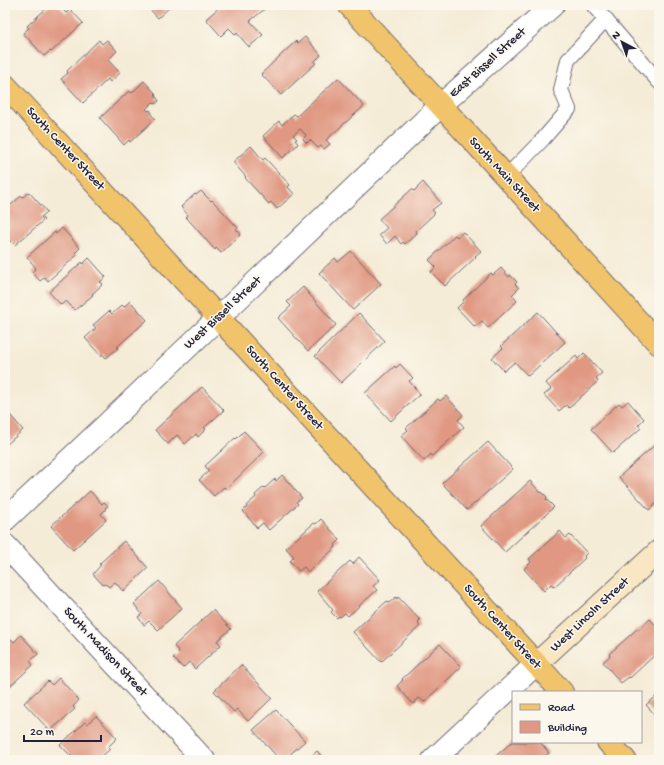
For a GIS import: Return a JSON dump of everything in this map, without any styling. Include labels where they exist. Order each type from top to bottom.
[{"type":"main road","name":"South Main Street","points":[[349,5],[659,344]]},
{"type":"main road","name":"South Center Street","points":[[5,85],[561,691]]},
{"type":"main road","name":"West Lincoln Street","points":[[536,664],[659,551]]},
{"type":"main road","points":[[609,743],[625,760]]},
{"type":"street","name":"East Bissell Street","points":[[440,106],[553,5]]},
{"type":"street","name":"West Bissell Street","points":[[5,520],[440,106]]},
{"type":"street","name":"South Madison Street","points":[[5,545],[204,760]]},
{"type":"street","name":"West Lincoln Street","points":[[433,760],[536,664]]},
{"type":"lane","points":[[593,5],[659,82]]},
{"type":"lane","points":[[506,177],[543,139],[569,109],[561,90],[568,60],[606,20]]},
{"type":"building","points":[[50,5],[58,5],[66,13],[70,9],[83,23],[51,52],[50,51],[44,56],[23,33],[29,28],[27,26]]},
{"type":"building","points":[[146,5],[172,5],[158,18]]},
{"type":"building","points":[[222,5],[265,5],[267,7],[250,21],[263,35],[249,47],[237,33],[236,35],[229,28],[221,36],[206,19]]},
{"type":"building","points":[[305,37],[321,55],[314,62],[316,63],[281,95],[261,74],[296,41],[298,43]]},
{"type":"building","points":[[99,40],[102,44],[107,40],[117,51],[108,60],[120,73],[110,82],[108,79],[83,103],[61,79],[68,73],[67,71]]},
{"type":"building","points":[[338,78],[364,106],[326,140],[330,144],[324,149],[321,146],[318,148],[310,140],[307,143],[303,139],[306,135],[300,129],[293,135],[297,139],[295,140],[298,144],[283,158],[263,136],[279,121],[282,125],[294,114],[297,116]]},
{"type":"building","points":[[144,81],[156,94],[155,95],[159,101],[155,104],[153,102],[146,109],[148,111],[150,110],[155,119],[130,142],[129,140],[124,145],[100,118],[129,91],[132,93]]},
{"type":"building","points":[[251,146],[263,160],[265,158],[290,185],[288,187],[294,194],[277,209],[271,202],[269,204],[245,178],[246,177],[233,162]]},
{"type":"building","points":[[423,182],[441,203],[432,210],[435,213],[405,244],[403,242],[401,244],[395,236],[387,244],[379,235],[387,228],[379,219],[412,189],[414,191]]},
{"type":"building","points":[[201,191],[211,201],[212,200],[238,228],[236,229],[241,234],[221,253],[216,248],[215,250],[186,217],[188,215],[181,207],[195,194],[196,195]]},
{"type":"building","points":[[29,192],[47,212],[41,217],[44,220],[15,245],[11,241],[7,244],[5,242],[5,210],[21,196],[23,197]]},
{"type":"building","points":[[62,228],[80,248],[75,253],[77,255],[48,281],[45,277],[40,281],[32,272],[36,268],[27,257],[55,232],[56,234]]},
{"type":"building","points":[[463,232],[481,251],[445,286],[431,272],[436,267],[429,260],[455,235],[457,237]]},
{"type":"building","points":[[351,251],[381,284],[353,310],[319,273],[335,258],[338,262]]},
{"type":"building","points":[[89,258],[106,277],[100,282],[103,284],[92,294],[93,295],[75,310],[66,301],[61,305],[49,292],[82,262],[83,264]]},
{"type":"building","points":[[501,268],[509,277],[510,275],[517,282],[515,284],[519,288],[512,295],[517,301],[488,328],[482,321],[475,327],[457,308],[464,301],[463,300],[491,273],[493,275]]},
{"type":"building","points":[[303,287],[336,325],[308,351],[278,318],[291,306],[287,302]]},
{"type":"building","points":[[130,301],[147,320],[106,358],[102,354],[101,356],[85,338],[96,328],[93,325],[109,311],[112,314],[122,305],[124,307]]},
{"type":"building","points":[[538,312],[565,342],[528,376],[515,362],[504,371],[492,358],[503,348],[501,346]]},
{"type":"building","points":[[359,313],[385,341],[341,383],[315,356]]},
{"type":"building","points":[[584,353],[602,373],[596,378],[598,381],[569,408],[566,405],[559,411],[544,395],[551,389],[546,383],[576,356],[578,359]]},
{"type":"building","points":[[400,364],[413,378],[409,381],[420,394],[391,421],[365,393],[395,366],[396,368]]},
{"type":"building","points":[[202,387],[224,410],[204,428],[206,429],[198,437],[196,434],[185,444],[177,435],[168,444],[155,430]]},
{"type":"building","points":[[446,396],[463,415],[458,420],[464,427],[432,456],[431,454],[424,461],[401,436],[408,430],[406,428],[438,399],[440,401]]},
{"type":"building","points":[[628,401],[644,419],[638,425],[641,428],[613,453],[591,429],[619,403],[622,406]]},
{"type":"building","points":[[5,409],[23,430],[5,446]]},
{"type":"building","points":[[244,431],[264,452],[226,489],[224,487],[214,496],[199,480],[209,471],[205,466]]},
{"type":"building","points":[[659,441],[659,501],[649,510],[619,477]]},
{"type":"building","points":[[488,442],[513,469],[467,510],[442,483]]},
{"type":"building","points":[[282,475],[302,498],[296,502],[298,504],[269,530],[263,523],[257,528],[243,511],[247,507],[246,506],[256,497],[255,495],[275,479],[276,481]]},
{"type":"building","points":[[530,481],[547,497],[546,499],[554,507],[505,552],[481,526]]},
{"type":"building","points":[[90,491],[102,504],[104,502],[108,506],[101,514],[106,520],[73,550],[51,526]]},
{"type":"building","points":[[321,519],[340,540],[335,545],[336,547],[308,572],[304,567],[299,571],[290,561],[294,557],[286,548],[314,523],[316,524]]},
{"type":"building","points":[[560,531],[566,538],[570,535],[587,553],[584,556],[585,558],[554,587],[551,584],[544,591],[524,569],[531,562],[529,559]]},
{"type":"building","points":[[124,541],[148,568],[123,591],[115,582],[109,587],[105,584],[103,585],[93,574],[101,565],[99,564]]},
{"type":"building","points":[[359,557],[380,580],[373,586],[377,590],[348,616],[345,613],[337,618],[331,612],[333,610],[317,591],[350,561],[353,564]]},
{"type":"building","points":[[159,581],[182,608],[158,630],[149,621],[144,625],[138,617],[142,614],[134,604]]},
{"type":"building","points":[[396,597],[397,599],[398,597],[420,620],[418,624],[420,626],[381,662],[353,632],[387,601],[389,603]]},
{"type":"building","points":[[213,610],[231,629],[217,641],[221,645],[195,669],[189,662],[183,668],[173,658],[179,652],[174,646]]},
{"type":"building","points":[[650,619],[659,629],[659,651],[630,678],[629,677],[621,683],[603,662],[610,656],[609,654]]},
{"type":"building","points":[[21,635],[38,654],[30,661],[33,665],[8,688],[5,685],[5,644],[11,639],[14,642]]},
{"type":"building","points":[[440,644],[461,667],[424,702],[419,698],[413,704],[397,686],[403,680],[402,679]]},
{"type":"building","points":[[241,665],[272,698],[248,721],[237,709],[234,712],[214,691]]},
{"type":"building","points":[[59,678],[79,700],[73,707],[75,709],[50,731],[24,703],[48,681],[52,685]]},
{"type":"building","points":[[659,694],[659,719],[646,705]]},
{"type":"building","points":[[276,710],[305,741],[284,760],[280,760],[253,730]]},
{"type":"building","points":[[96,716],[117,738],[108,747],[110,749],[98,760],[75,760],[60,745],[85,722],[87,724]]},
{"type":"building","points":[[512,742],[541,743],[549,753],[541,760],[491,760]]},
{"type":"building","points":[[317,751],[325,760],[307,760]]}]
